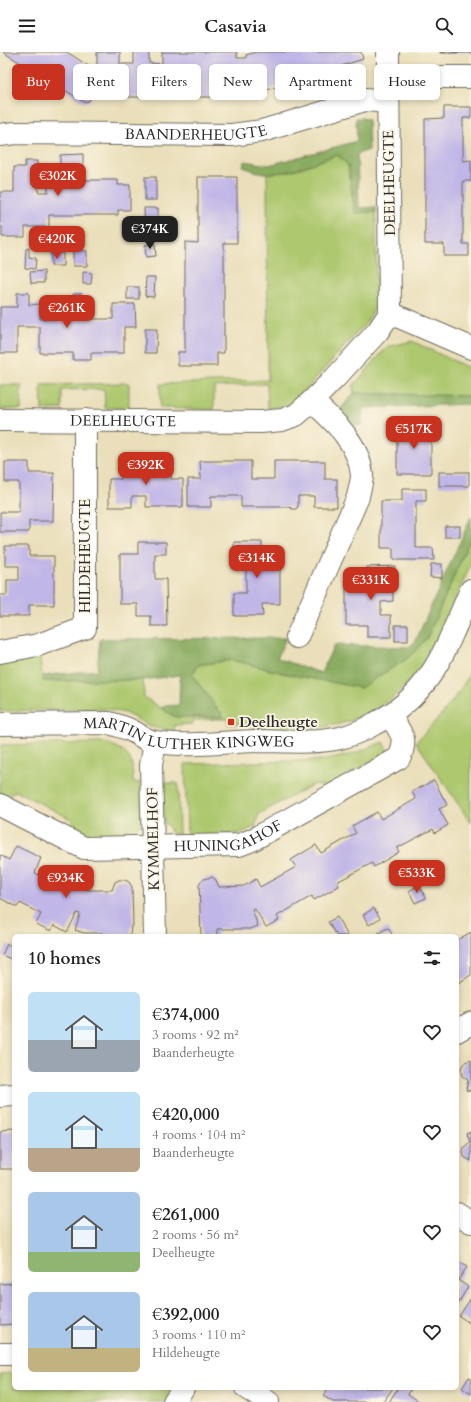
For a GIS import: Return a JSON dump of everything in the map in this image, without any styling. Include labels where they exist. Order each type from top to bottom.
[{"type":"street","name":"DEELHEUGTE","points":[[388,52],[388,64]]},
{"type":"street","points":[[440,77],[471,77]]},
{"type":"street","name":"BAANDERHEUGTE","points":[[0,135],[16,133],[232,135],[262,131],[365,100],[388,102]]},
{"type":"street","name":"DEELHEUGTE","points":[[0,420],[268,421],[282,420],[296,415],[312,401],[378,331],[390,313],[388,102]]},
{"type":"street","points":[[390,313],[471,348]]},
{"type":"street","points":[[297,637],[358,497],[362,476],[359,462],[346,437],[335,422],[312,401]]},
{"type":"street","name":"HILDEHEUGTE","points":[[0,652],[38,645],[85,628],[85,420]]},
{"type":"street","name":"MARTIN LUTHER KINGWEG","points":[[0,724],[109,723],[123,726],[149,741],[193,744],[326,740],[350,735],[390,715],[405,704],[424,685],[436,667],[471,590]]},
{"type":"street","name":"HUNINGAHOF","points":[[0,805],[84,848],[239,845],[252,840],[399,758],[404,749],[404,740],[390,715]]},
{"type":"street","name":"KYMMELHOF","points":[[155,934],[152,765],[156,742]]},
{"type":"street","points":[[459,1030],[471,1024]]},
{"type":"street","points":[[0,1096],[12,1095]]},
{"type":"street","points":[[459,1214],[471,1222]]},
{"type":"street","points":[[0,1354],[12,1354]]},
{"type":"street","points":[[174,1402],[182,1390]]},
{"type":"street","points":[[249,1390],[268,1402]]},
{"type":"green space","points":[[356,118],[368,120],[369,150],[357,154],[359,208],[376,207],[376,212],[355,213],[348,165],[337,155],[290,171],[278,173],[254,171],[243,166],[244,161],[269,165],[357,141]]},
{"type":"green space","points":[[337,155],[348,165],[355,213],[376,212],[376,306],[366,323],[293,403],[280,407],[268,408],[267,384],[214,387],[214,410],[160,408],[160,384],[268,380],[267,173],[288,172]]},
{"type":"green space","points":[[412,341],[471,369],[471,396],[354,393],[353,386],[387,347]]},
{"type":"green space","points":[[129,383],[129,408],[105,408],[104,389],[62,390],[62,409],[42,410],[41,385]]},
{"type":"green space","points":[[0,385],[21,385],[21,409],[0,409]]},
{"type":"green space","points":[[354,393],[471,396],[471,404],[363,408],[361,425],[351,425],[340,410]]},
{"type":"green space","points":[[471,517],[471,537],[427,638],[408,658],[361,688],[283,673],[232,660],[198,665],[192,675],[224,717],[175,717],[161,708],[165,706],[179,705],[180,675],[143,680],[43,681],[42,676],[97,670],[100,639],[286,638],[277,658],[321,673],[334,645],[409,647],[416,640]]},
{"type":"green space","points":[[471,537],[471,564],[429,657],[401,690],[379,707],[354,720],[322,727],[266,730],[262,729],[261,723],[228,724],[228,719],[192,720],[192,724],[175,725],[174,732],[152,727],[125,713],[106,709],[0,711],[0,661],[39,651],[43,681],[143,680],[144,697],[175,717],[223,717],[192,675],[198,665],[232,660],[283,673],[361,687],[427,638]]},
{"type":"green space","points":[[471,670],[471,823],[416,742],[454,699]]},
{"type":"green space","points":[[383,742],[388,752],[326,787],[314,784],[259,814],[255,827],[240,833],[232,834],[187,835],[185,764],[327,760],[353,754]]},
{"type":"green space","points":[[102,743],[117,747],[129,757],[133,770],[133,782],[141,783],[141,824],[128,835],[88,837],[75,832],[71,819],[16,791],[4,796],[0,795],[0,745]]},
{"type":"green space","points":[[163,783],[178,783],[179,835],[171,833],[167,824],[164,824]]},
{"type":"green space","points":[[12,1373],[12,1390],[173,1390],[165,1402],[0,1402],[0,1374]]},
{"type":"building","points":[[3,52],[67,52],[85,64],[73,64],[73,95],[65,90],[65,64],[22,64]]},
{"type":"building","points":[[97,52],[120,52],[120,64],[97,64]]},
{"type":"building","points":[[134,52],[149,52],[149,63],[162,64],[137,64],[137,97],[129,97],[129,64],[134,64]]},
{"type":"building","points":[[162,52],[237,52],[237,58],[246,58],[246,55],[256,52],[361,52],[363,59],[348,64],[275,64],[275,87],[267,90],[267,64],[209,64],[209,97],[201,97],[201,64],[162,64]]},
{"type":"building","points":[[471,52],[471,53],[440,53]]},
{"type":"building","points":[[81,100],[90,100],[89,101],[84,102]]},
{"type":"building","points":[[444,107],[471,107],[471,118],[463,118],[463,161],[471,160],[471,181],[463,181],[463,244],[469,244],[469,256],[444,256],[444,244],[425,244],[425,119],[444,118]]},
{"type":"building","points":[[83,154],[83,180],[118,180],[118,185],[130,185],[130,210],[118,210],[118,215],[49,215],[49,227],[25,227],[25,237],[2,237],[2,227],[0,227],[0,192],[14,192],[14,167],[25,167],[25,161],[37,161],[38,192],[48,192],[48,180],[60,180],[60,155]]},
{"type":"building","points":[[145,177],[156,177],[156,200],[145,200]]},
{"type":"building","points":[[198,177],[237,177],[237,243],[224,243],[224,353],[217,353],[217,366],[178,366],[178,352],[185,352],[185,242],[198,243]]},
{"type":"building","points":[[144,208],[158,208],[158,234],[145,234]]},
{"type":"building","points":[[155,244],[156,256],[146,257],[145,245]]},
{"type":"building","points":[[29,248],[29,257],[36,258],[35,269],[25,268],[26,249]]},
{"type":"building","points":[[73,250],[87,251],[87,266],[73,266]]},
{"type":"building","points":[[51,253],[63,253],[63,266],[51,266]]},
{"type":"building","points":[[44,271],[44,283],[31,283],[30,272]]},
{"type":"building","points":[[83,272],[92,273],[91,284],[83,284]]},
{"type":"building","points":[[146,277],[155,277],[154,297],[145,296]]},
{"type":"building","points":[[127,287],[139,287],[139,299],[127,299]]},
{"type":"building","points":[[17,293],[29,293],[29,305],[40,304],[40,319],[73,319],[73,294],[82,294],[82,308],[91,308],[91,319],[113,319],[113,304],[135,304],[136,327],[124,327],[124,353],[91,353],[91,360],[73,360],[73,353],[40,353],[40,327],[17,327],[17,353],[0,353],[0,307],[17,307]]},
{"type":"building","points":[[145,329],[157,329],[156,353],[145,353]]},
{"type":"building","points":[[397,425],[431,426],[431,474],[397,474]]},
{"type":"building","points":[[200,461],[251,461],[251,479],[274,479],[274,461],[325,461],[325,479],[337,479],[337,507],[314,507],[314,496],[298,496],[298,507],[296,509],[292,509],[290,507],[241,507],[241,496],[211,496],[211,507],[188,507],[188,479],[201,479]]},
{"type":"building","points":[[5,462],[29,462],[29,473],[54,473],[53,521],[29,521],[29,532],[0,532],[0,512],[19,512],[19,482],[5,482]]},
{"type":"building","points":[[121,462],[171,462],[171,479],[183,479],[183,507],[146,507],[146,496],[132,496],[132,507],[109,507],[109,479],[121,479]]},
{"type":"building","points":[[439,472],[469,472],[469,486],[439,486]]},
{"type":"building","points":[[402,489],[426,489],[426,501],[416,501],[416,548],[433,548],[434,560],[393,560],[393,548],[381,548],[381,501],[402,501]]},
{"type":"building","points":[[445,526],[460,526],[460,537],[445,537]]},
{"type":"building","points":[[138,542],[166,542],[166,554],[155,554],[155,579],[166,579],[167,626],[151,626],[151,616],[138,616],[138,604],[120,604],[120,554],[138,554]]},
{"type":"building","points":[[234,542],[262,542],[262,554],[280,553],[280,604],[262,604],[263,616],[234,616],[234,593],[246,593],[246,564],[234,564]]},
{"type":"building","points":[[5,546],[29,546],[29,556],[54,556],[54,605],[29,605],[29,616],[0,616],[0,595],[7,595],[7,580],[19,580],[19,566],[5,566]]},
{"type":"building","points":[[431,564],[442,564],[442,578],[430,577]]},
{"type":"building","points":[[395,566],[393,578],[393,601],[381,602],[381,615],[391,615],[391,637],[367,637],[367,625],[346,625],[346,578],[367,578],[367,567]]},
{"type":"building","points":[[395,625],[408,625],[408,641],[395,641]]},
{"type":"building","points":[[434,780],[447,805],[439,809],[448,825],[435,833],[433,829],[397,848],[399,852],[374,867],[372,863],[337,882],[339,886],[314,900],[312,896],[277,916],[279,920],[266,927],[255,909],[252,910],[258,926],[250,929],[217,929],[218,934],[201,934],[199,885],[202,880],[212,877],[216,880],[219,887],[244,886],[256,879],[260,887],[296,867],[291,860],[316,845],[321,853],[356,833],[352,826],[377,812],[381,819],[416,799],[412,792]]},
{"type":"building","points":[[16,846],[41,858],[35,873],[71,891],[74,883],[88,890],[112,890],[115,882],[119,880],[129,882],[132,887],[133,926],[131,926],[130,934],[84,933],[75,930],[80,914],[77,913],[67,932],[54,925],[51,931],[36,924],[41,914],[20,903],[17,907],[0,898],[0,855],[9,860]]},
{"type":"building","points":[[419,885],[426,898],[415,903],[409,891]]},
{"type":"building","points":[[374,908],[380,918],[369,925],[363,915]]},
{"type":"building","points":[[337,917],[347,934],[336,934],[328,922]]},
{"type":"building","points":[[388,928],[392,934],[379,934],[378,933]]},
{"type":"building","points":[[471,932],[471,975],[459,983],[459,939]]},
{"type":"building","points":[[7,944],[12,946],[12,960],[2,955]]},
{"type":"building","points":[[471,1060],[471,1091],[466,1090],[468,1080],[462,1076],[461,1071],[465,1062]]},
{"type":"building","points":[[12,1131],[12,1169],[0,1169],[0,1132]]},
{"type":"building","points":[[471,1131],[471,1161],[464,1157],[463,1152],[464,1147],[470,1142],[467,1133]]},
{"type":"building","points":[[459,1261],[467,1267],[459,1279]]},
{"type":"building","points":[[459,1281],[468,1287],[459,1302]]},
{"type":"building","points":[[12,1283],[12,1324],[0,1325],[0,1284]]},
{"type":"building","points":[[471,1298],[471,1324],[459,1316]]},
{"type":"building","points":[[469,1377],[471,1378],[471,1394],[462,1388]]},
{"type":"building","points":[[327,1390],[392,1390],[383,1402],[333,1402],[323,1396]]},
{"type":"building","points":[[397,1390],[411,1390],[408,1394],[420,1402],[389,1402]]},
{"type":"place","name":"Deelheugte","points":[[231,722]]}]
